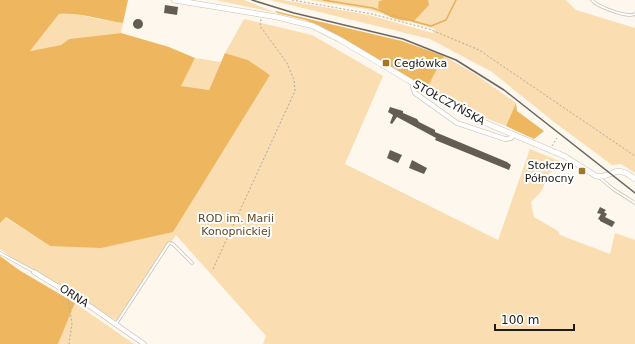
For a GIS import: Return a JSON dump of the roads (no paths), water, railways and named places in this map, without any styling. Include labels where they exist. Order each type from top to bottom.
[{"type":"street","name":"STOŁCZYŃSKA","points":[[174,0],[277,17],[309,24],[336,37],[470,117],[566,158],[598,176]]},
{"type":"street","points":[[414,84],[412,87],[415,93],[457,123],[504,139],[511,138],[513,135]]},
{"type":"street","points":[[598,176],[624,172],[635,179]]},
{"type":"street","name":"ORNA","points":[[34,272],[67,291],[144,344]]},
{"type":"lane","points":[[592,0],[597,5],[628,16],[635,14]]},
{"type":"lane","points":[[598,176],[613,189],[635,203]]},
{"type":"lane","points":[[116,324],[169,244],[173,244],[192,262]]},
{"type":"lane","name":"ORNA","points":[[0,253],[34,272]]},
{"type":"waterway","points":[[323,0],[373,8],[391,15],[431,26],[446,20],[456,0]]},
{"type":"railway","points":[[252,0],[294,13],[403,39],[456,60],[504,90],[635,193]]},
{"type":"place","name":"Cegłówka","points":[[386,63]]},
{"type":"place","name":"Stołczyn Północny","points":[[582,171]]},
{"type":"park label","name":"ROD im. Marii Konopnickiej","points":[[236,224]]}]
